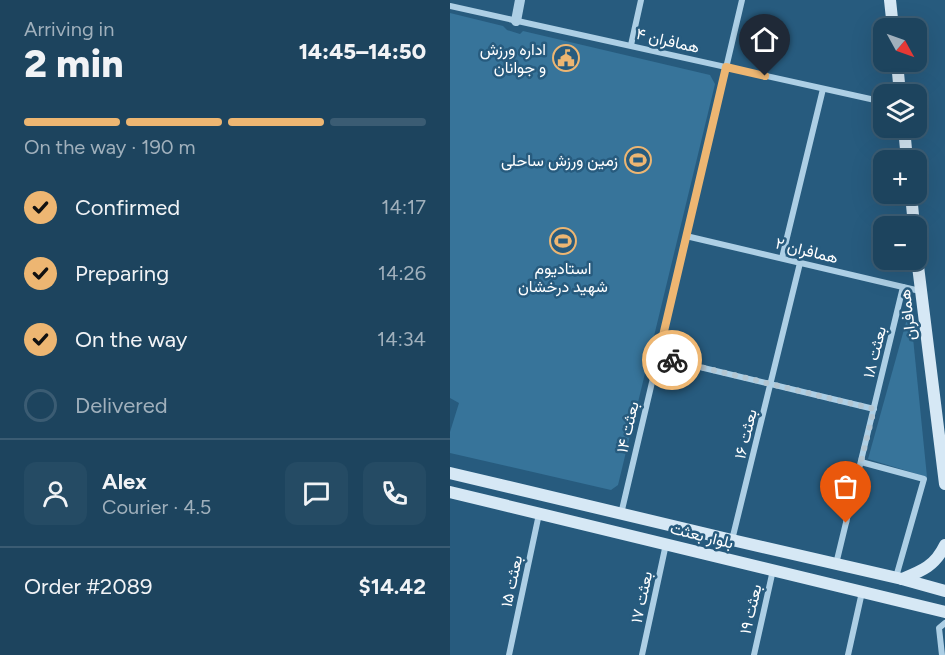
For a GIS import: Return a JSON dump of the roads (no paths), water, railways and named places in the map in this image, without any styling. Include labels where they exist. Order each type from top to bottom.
[{"type":"main road","points":[[890,0],[892,18]]},
{"type":"main road","name":"همافران","points":[[918,270],[945,484]]},
{"type":"main road","name":"بلوار بعثت","points":[[450,473],[945,591]]},
{"type":"main road","name":"بلوار بعثت","points":[[450,492],[945,612]]},
{"type":"main road","points":[[899,579],[928,568],[939,557],[945,545]]},
{"type":"street","points":[[516,21],[520,0]]},
{"type":"street","points":[[631,45],[641,0]]},
{"type":"street","name":"بعثت ۱۴","points":[[621,514],[742,0]]},
{"type":"street","name":"همافران ۴","points":[[450,6],[873,100]]},
{"type":"street","points":[[782,258],[823,89]]},
{"type":"street","name":"همافران ۲","points":[[686,236],[921,291]]},
{"type":"street","name":"بعثت ۱۶","points":[[732,540],[800,263]]},
{"type":"street","name":"بعثت ۱۸","points":[[836,564],[903,287]]},
{"type":"street","points":[[658,357],[874,409]]},
{"type":"street","points":[[861,462],[924,478],[899,579]]},
{"type":"street","name":"بعثت ۱۵","points":[[508,655],[539,514]]},
{"type":"street","name":"بعثت ۱۷","points":[[642,655],[666,544]]},
{"type":"street","name":"بعثت ۱۹","points":[[754,655],[774,570]]},
{"type":"street","points":[[848,655],[862,592]]},
{"type":"street","points":[[942,655],[939,628],[945,624]]},
{"type":"place","name":"اداره ورزش و جوانان","points":[[566,58]]},
{"type":"place","name":"زمین ورزش ساحلی","points":[[638,160]]},
{"type":"place","name":"استادیوم شهید درخشان","points":[[563,241]]}]
